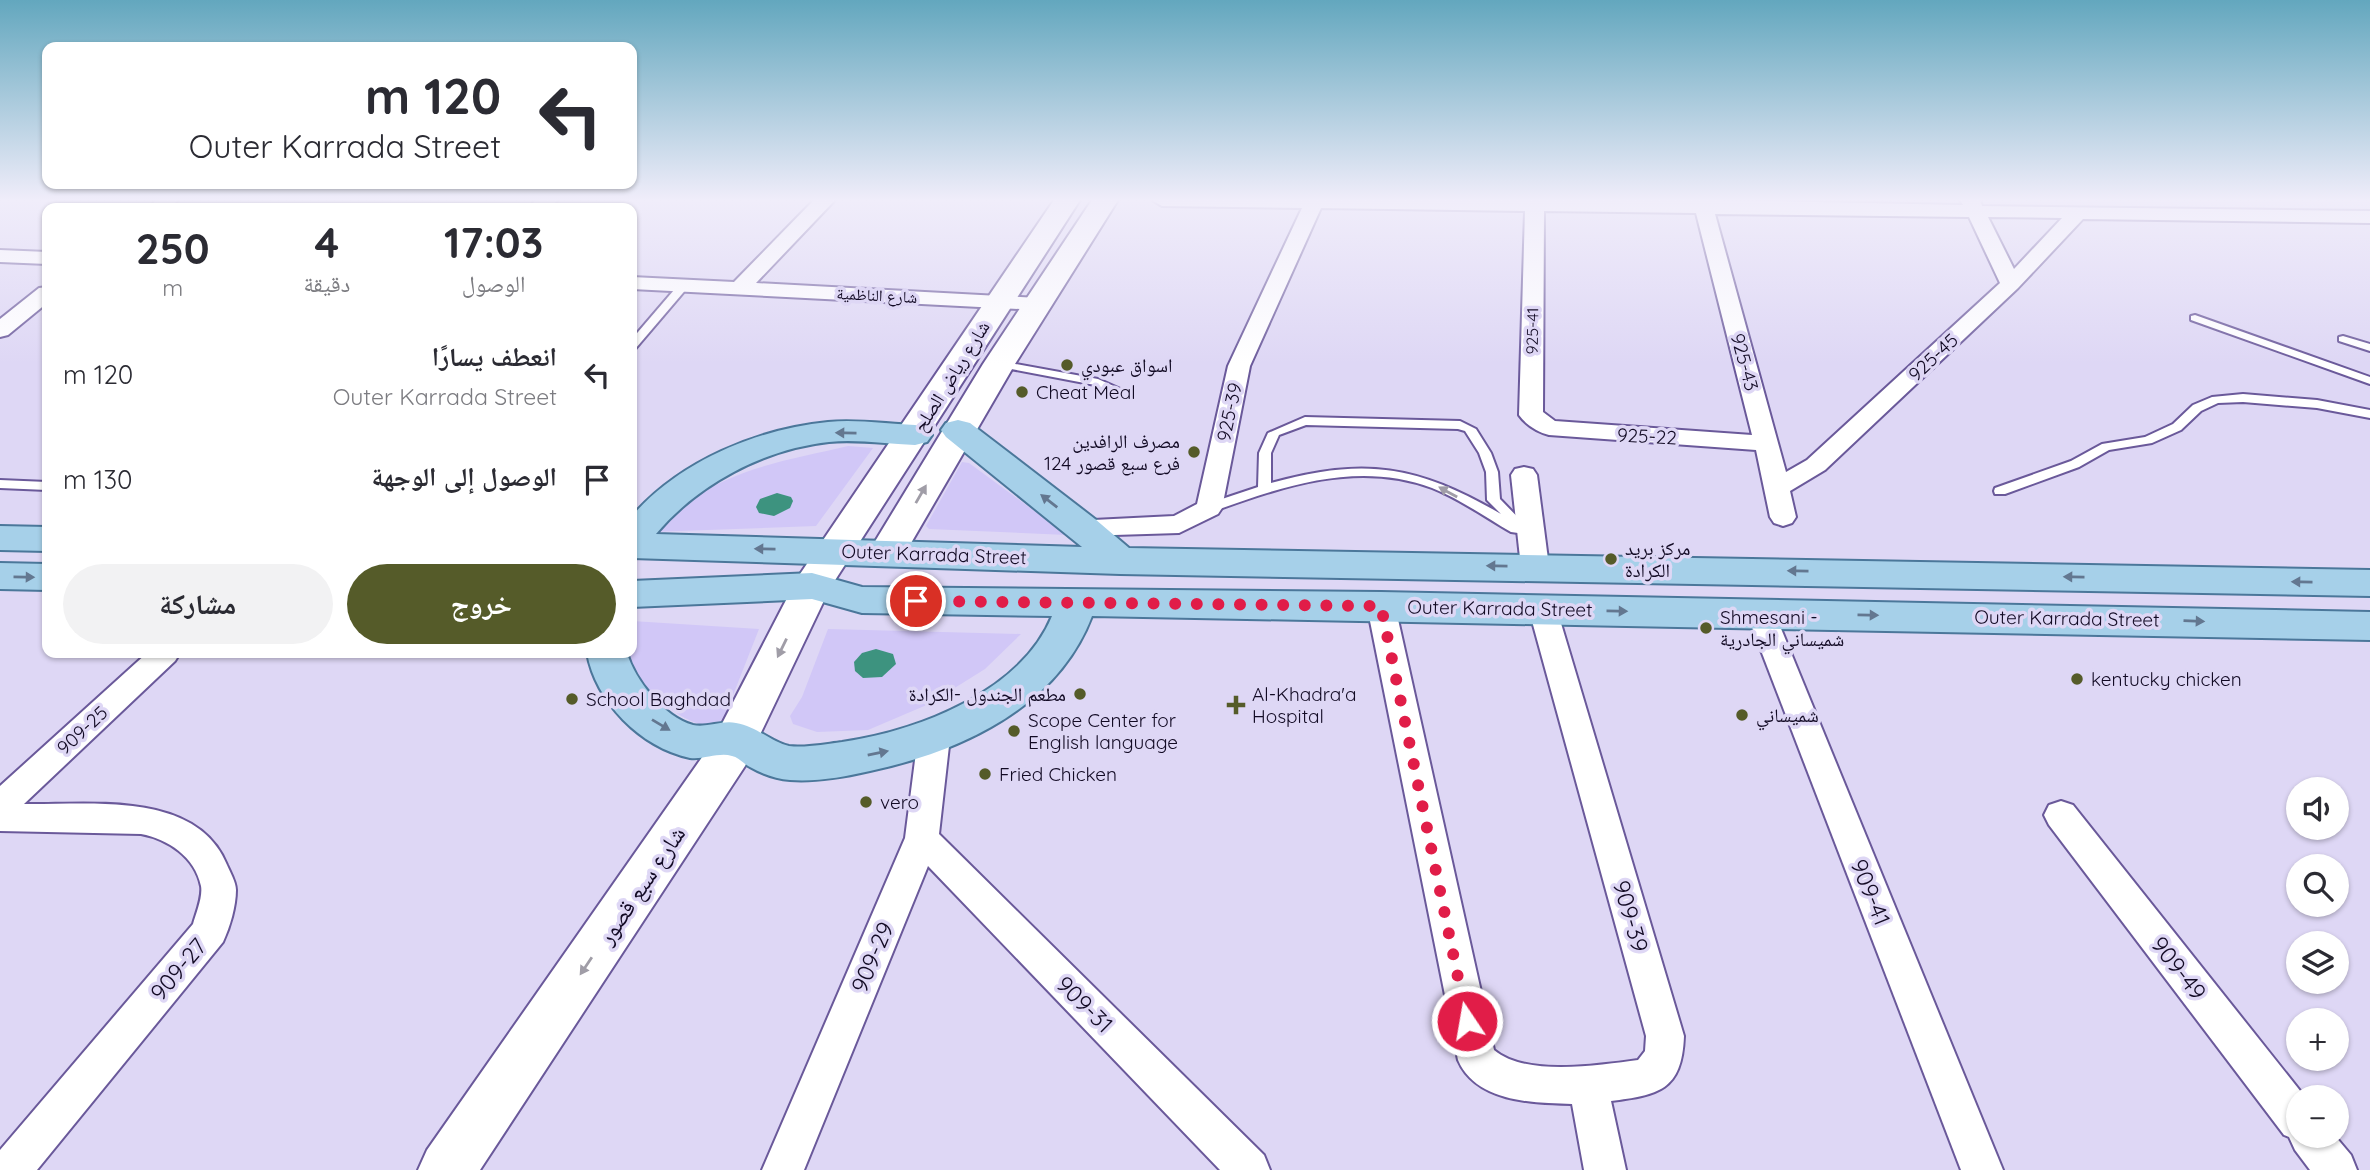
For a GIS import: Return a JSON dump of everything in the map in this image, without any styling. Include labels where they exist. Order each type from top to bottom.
[{"type":"main road","points":[[958,430],[1082,527],[1110,560]]},
{"type":"main road","points":[[637,532],[648,518],[687,485],[730,461],[761,448],[829,432],[915,435]]},
{"type":"main road","points":[[0,538],[42,539]]},
{"type":"main road","name":"Outer Karrada Street","points":[[637,547],[823,570],[862,600],[906,576],[1077,603],[2066,617],[2370,626]]},
{"type":"main road","points":[[823,570],[906,576],[1012,575],[1110,560],[1532,552],[2370,583]]},
{"type":"main road","name":"Outer Karrada Street","points":[[637,590],[823,570]]},
{"type":"main road","points":[[0,576],[42,577]]},
{"type":"main road","points":[[608,658],[624,692],[651,719],[688,741],[738,740],[782,762],[833,761],[885,752],[934,737],[987,710],[1029,677],[1060,641],[1077,603]]},
{"type":"street","points":[[741,288],[773,255]]},
{"type":"street","name":"شارع رياض الصلح","points":[[823,570],[915,435],[1030,255]]},
{"type":"street","name":"شارع رياض الصلح","points":[[906,576],[958,430],[1070,255]]},
{"type":"street","name":"925-39","points":[[1209,508],[1239,366],[1290,255]]},
{"type":"street","name":"925-41","points":[[1531,415],[1534,255]]},
{"type":"street","name":"925-43","points":[[1717,255],[1767,443],[1783,517]]},
{"type":"street","points":[[1996,255],[2011,284]]},
{"type":"street","name":"925-45","points":[[1777,488],[1816,465],[2011,284],[2039,255]]},
{"type":"street","points":[[0,256],[42,258]]},
{"type":"street","name":"شارع الناظمية","points":[[637,283],[1038,304]]},
{"type":"street","points":[[0,330],[42,297]]},
{"type":"street","points":[[0,306],[29,307]]},
{"type":"street","name":"925-22","points":[[1531,415],[1549,428],[1767,443]]},
{"type":"street","points":[[1524,475],[1532,552]]},
{"type":"street","points":[[1082,527],[1179,524],[1209,508]]},
{"type":"street","name":"شارع سبع قصور","points":[[447,1170],[738,740],[823,570]]},
{"type":"street","name":"909-39","points":[[1381,606],[1477,1060],[1485,1070],[1511,1080],[1588,1085],[1650,1077],[1664,1057],[1665,1036],[1544,610]]},
{"type":"street","name":"909-41","points":[[1761,614],[1982,1170]]},
{"type":"street","name":"909-25","points":[[0,806],[160,658]]},
{"type":"street","name":"909-29","points":[[783,1170],[922,838],[934,737]]},
{"type":"street","name":"909-49","points":[[2061,815],[2286,1106]]},
{"type":"street","name":"909-27","points":[[0,817],[141,820],[167,825],[205,852],[219,888],[210,930],[10,1170]]},
{"type":"street","name":"909-31","points":[[922,838],[1237,1164]]},
{"type":"street","points":[[1588,1085],[1605,1170]]},
{"type":"street","points":[[2319,1148],[2336,1170]]},
{"type":"lane","points":[[637,340],[684,285]]},
{"type":"lane","points":[[2195,318],[2370,381]]},
{"type":"lane","points":[[2343,339],[2370,348]]},
{"type":"lane","points":[[999,364],[1109,384],[1121,392]]},
{"type":"lane","points":[[2000,491],[2075,464],[2106,447],[2158,436],[2177,427],[2197,408],[2216,400],[2244,398],[2317,404],[2370,414]]},
{"type":"lane","points":[[1264,489],[1265,453],[1275,433],[1305,421],[1460,425],[1470,429],[1485,453],[1492,472],[1494,500],[1532,552]]},
{"type":"lane","points":[[1209,508],[1317,474],[1361,471],[1398,474],[1437,486],[1532,552]]},
{"type":"lane","points":[[0,484],[42,486]]},
{"type":"shaded area","points":[[848,446],[873,448],[816,526],[650,532],[693,498],[737,475]]},
{"type":"shaded area","points":[[962,462],[969,463],[1067,535],[929,529],[926,526]]},
{"type":"shaded area","points":[[777,493],[791,497],[793,501],[790,508],[774,516],[759,513],[756,507],[760,499]]},
{"type":"shaded area","points":[[637,621],[759,629],[726,713],[715,729],[672,710],[649,690],[623,658],[637,658]]},
{"type":"shaded area","points":[[828,629],[1021,634],[985,669],[929,704],[868,730],[817,732],[793,724],[790,716],[802,697]]},
{"type":"shaded area","points":[[876,649],[893,654],[896,664],[882,677],[863,678],[855,671],[854,662],[862,653]]},
{"type":"place","name":"اسواق عبودي","points":[[1067,365]]},
{"type":"place","name":"Cheat Meal","points":[[1022,392]]},
{"type":"place","name":"مصرف الرافدين فرع سبع قصور 124","points":[[1194,452]]},
{"type":"place","name":"مركز بريد الكرادة","points":[[1611,559]]},
{"type":"place","name":"Shmesani - شميساني الجادرية","points":[[1706,628]]},
{"type":"place","name":"kentucky chicken","points":[[2077,679]]},
{"type":"place","name":"مطعم الجندول -الكرادة","points":[[1080,694]]},
{"type":"place","name":"School Baghdad","points":[[572,699]]},
{"type":"place","name":"Al-Khadra'a Hospital","points":[[1236,705]]},
{"type":"place","name":"شميساني","points":[[1742,715]]},
{"type":"place","name":"Scope Center for English language","points":[[1014,731]]},
{"type":"place","name":"Fried Chicken","points":[[985,774]]},
{"type":"place","name":"vero","points":[[866,802]]},
{"type":"route","points":[[916,601],[1381,606],[1467,1021]]}]
